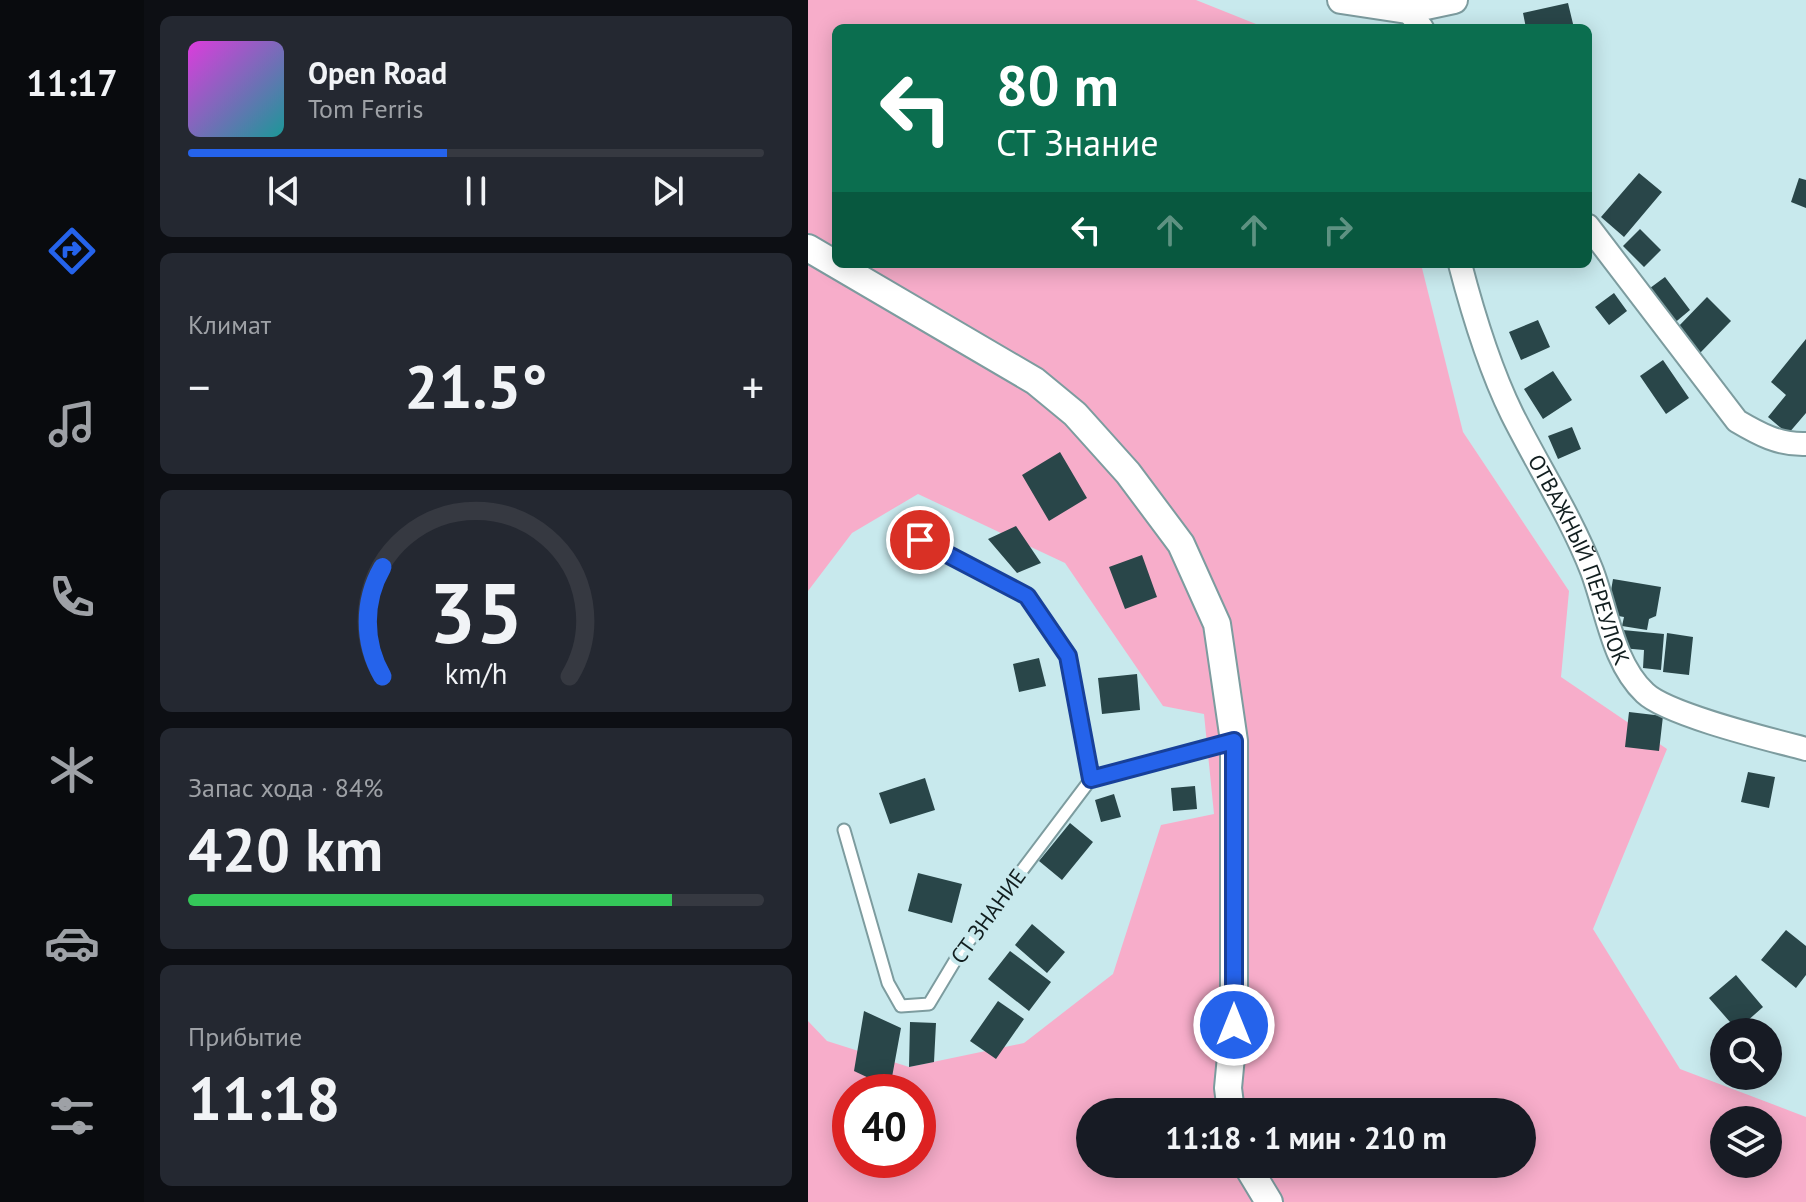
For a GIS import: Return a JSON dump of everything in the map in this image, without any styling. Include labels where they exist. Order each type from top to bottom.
[{"type":"street","points":[[1341,0],[1414,19],[1454,0]]},
{"type":"street","points":[[1592,231],[1737,421],[1765,437],[1790,445],[1806,444]]},
{"type":"street","points":[[808,248],[832,262]]},
{"type":"street","points":[[842,268],[1035,381],[1075,414],[1128,473],[1181,544],[1217,624],[1234,741],[1234,1025],[1229,1098]]},
{"type":"street","name":"ОТВАЖНЫЙ ПЕРЕУЛОК","points":[[1461,268],[1488,353],[1511,412],[1592,571],[1602,608],[1629,672],[1647,695],[1702,719],[1806,749]]},
{"type":"street","points":[[1254,1178],[1269,1202]]},
{"type":"lane","points":[[920,540],[1027,596],[1068,656],[1091,779],[1234,741]]},
{"type":"lane","name":"СТ ЗНАНИЕ","points":[[844,830],[888,983],[901,1006],[929,1004],[959,954],[1091,779]]},
{"type":"shaded area","points":[[808,0],[1196,0],[1256,24],[832,24],[832,268],[1422,268],[1463,432],[1569,591],[1561,677],[1667,749],[1593,929],[1680,1069],[1710,1080],[1710,1090],[1735,1090],[1777,1106],[1710,1106],[1710,1178],[1782,1178],[1782,1108],[1806,1117],[1806,1202],[808,1202],[808,1021],[827,1041],[909,1067],[1024,1043],[1113,974],[1161,825],[1214,814],[1204,714],[1163,706],[1065,563],[918,494],[852,533],[808,591]]},
{"type":"building","points":[[1568,3],[1573,24],[1525,24],[1523,13]]},
{"type":"building","points":[[1639,173],[1662,192],[1624,237],[1601,217]]},
{"type":"building","points":[[1799,178],[1806,180],[1806,208],[1791,202]]},
{"type":"building","points":[[1640,229],[1661,250],[1644,267],[1623,246]]},
{"type":"building","points":[[1665,277],[1690,310],[1672,325],[1646,291]]},
{"type":"building","points":[[1614,293],[1627,311],[1609,325],[1595,307]]},
{"type":"building","points":[[1707,297],[1731,321],[1700,353],[1676,329]]},
{"type":"building","points":[[1538,320],[1550,347],[1521,360],[1509,332]]},
{"type":"building","points":[[1806,339],[1806,413],[1788,434],[1768,417],[1786,395],[1771,382]]},
{"type":"building","points":[[1663,360],[1689,398],[1666,414],[1640,376]]},
{"type":"building","points":[[1553,371],[1572,400],[1543,419],[1524,389]]},
{"type":"building","points":[[1572,427],[1581,449],[1558,459],[1548,436]]},
{"type":"building","points":[[1060,452],[1087,498],[1049,521],[1022,475]]},
{"type":"building","points":[[1016,526],[1041,563],[1017,573],[988,539]]},
{"type":"building","points":[[1142,555],[1157,597],[1125,609],[1109,567]]},
{"type":"building","points":[[1613,579],[1661,587],[1656,616],[1649,619],[1647,630],[1622,626],[1624,617],[1607,614]]},
{"type":"building","points":[[1623,630],[1664,634],[1661,670],[1643,668],[1644,650],[1621,648]]},
{"type":"building","points":[[1667,633],[1693,637],[1689,675],[1663,672]]},
{"type":"building","points":[[1039,658],[1046,686],[1019,692],[1013,664]]},
{"type":"building","points":[[1137,674],[1140,710],[1102,714],[1098,678]]},
{"type":"building","points":[[1629,712],[1663,716],[1659,751],[1625,747]]},
{"type":"building","points":[[1748,772],[1775,777],[1769,808],[1741,802]]},
{"type":"building","points":[[925,778],[935,810],[890,824],[879,793]]},
{"type":"building","points":[[1195,786],[1197,809],[1173,811],[1171,788]]},
{"type":"building","points":[[1114,794],[1121,817],[1101,822],[1095,800]]},
{"type":"building","points":[[1070,823],[1093,842],[1062,880],[1039,861]]},
{"type":"building","points":[[918,873],[962,884],[952,923],[908,911]]},
{"type":"building","points":[[1032,924],[1065,952],[1047,973],[1015,945]]},
{"type":"building","points":[[1786,930],[1806,946],[1806,975],[1796,988],[1761,960]]},
{"type":"building","points":[[1010,951],[1051,982],[1029,1011],[988,979]]},
{"type":"building","points":[[1736,975],[1763,1007],[1751,1018],[1726,1018],[1709,998]]},
{"type":"building","points":[[998,1001],[1024,1019],[996,1059],[970,1041]]},
{"type":"building","points":[[864,1011],[901,1028],[893,1074],[860,1074],[854,1071]]},
{"type":"building","points":[[910,1022],[936,1023],[934,1062],[909,1067]]},
{"type":"route","points":[[920,540],[1027,596],[1068,656],[1091,779],[1234,741],[1234,1025]]}]
